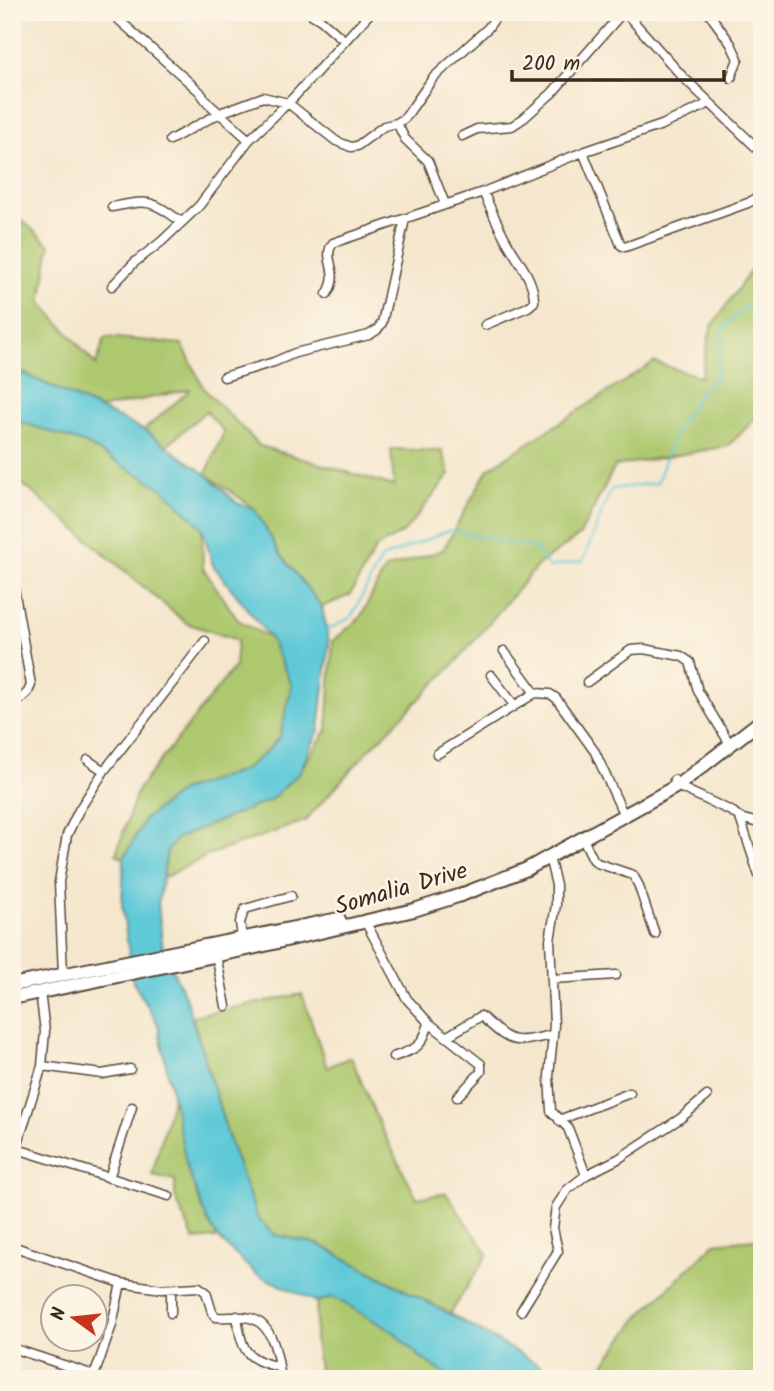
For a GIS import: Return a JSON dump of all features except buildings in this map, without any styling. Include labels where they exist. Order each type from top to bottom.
[{"type":"main road","name":"Somalia Drive","points":[[12,998],[242,938],[417,902],[463,888],[542,856],[675,783],[762,713]]},
{"type":"main road","name":"Somalia Drive","points":[[178,956],[216,955],[414,910],[527,869],[583,839],[675,783],[762,720]]},
{"type":"main road","name":"Somalia Drive","points":[[12,985],[63,974],[120,969]]},
{"type":"street","points":[[110,12],[199,91],[249,140]]},
{"type":"street","points":[[308,12],[345,41]]},
{"type":"street","points":[[111,286],[199,206],[249,140],[288,103],[371,12]]},
{"type":"street","points":[[170,140],[220,113],[263,97],[288,103],[336,141],[351,147],[358,146],[384,126],[397,123],[409,113],[433,78],[488,28],[499,12]]},
{"type":"street","points":[[462,136],[477,129],[512,126],[524,118],[552,93],[624,12],[682,76],[762,153]]},
{"type":"street","points":[[708,12],[731,44],[738,59],[731,78]]},
{"type":"street","points":[[327,294],[334,277],[329,259],[331,245],[662,125],[710,103]]},
{"type":"street","points":[[397,123],[405,139],[428,161],[445,204]]},
{"type":"street","points":[[583,152],[621,245],[625,247],[748,204],[762,195]]},
{"type":"street","points":[[483,192],[524,270],[534,296],[534,302],[528,307],[485,325]]},
{"type":"street","points":[[112,207],[143,201],[152,202],[180,221]]},
{"type":"street","points":[[224,377],[295,353],[369,335],[376,330],[383,316],[405,219]]},
{"type":"street","points":[[12,707],[28,692],[31,685],[16,618],[13,579]]},
{"type":"street","points":[[63,974],[59,921],[62,856],[67,835],[104,771],[205,641]]},
{"type":"street","points":[[587,682],[631,650],[644,649],[681,656],[690,662],[698,691],[728,741]]},
{"type":"street","points":[[504,652],[535,693]]},
{"type":"street","points":[[491,675],[514,705]]},
{"type":"street","points":[[437,754],[535,693],[550,694],[556,698],[595,752],[622,811]]},
{"type":"street","points":[[88,760],[104,771]]},
{"type":"street","points":[[675,783],[740,818],[762,824]]},
{"type":"street","points":[[740,818],[762,885]]},
{"type":"street","points":[[583,839],[597,863],[632,875],[638,884],[655,934]]},
{"type":"street","points":[[548,858],[556,885],[556,905],[550,940],[551,1111],[568,1128],[586,1175]]},
{"type":"street","points":[[242,938],[240,922],[245,909],[291,896]]},
{"type":"street","points":[[365,921],[400,990],[429,1023],[477,1060],[482,1068],[457,1097]]},
{"type":"street","points":[[216,955],[226,1006]]},
{"type":"street","points":[[552,979],[616,975]]},
{"type":"street","points":[[12,1162],[42,1066],[45,1031],[40,992]]},
{"type":"street","points":[[446,1037],[481,1016],[510,1040],[523,1041],[552,1035]]},
{"type":"street","points":[[393,1058],[418,1048],[423,1043],[429,1023]]},
{"type":"street","points":[[42,1066],[102,1074],[130,1069]]},
{"type":"street","points":[[559,1120],[630,1093]]},
{"type":"street","points":[[521,1311],[558,1251],[554,1228],[558,1201],[567,1190],[586,1175],[618,1159],[681,1118],[707,1096]]},
{"type":"street","points":[[109,1178],[132,1107]]},
{"type":"street","points":[[16,1148],[169,1196]]},
{"type":"street","points":[[12,1246],[121,1283],[171,1289],[179,1286],[199,1287],[206,1292],[216,1317],[252,1318],[264,1326],[270,1334],[281,1379]]},
{"type":"street","points":[[12,1348],[93,1377],[112,1325],[121,1283]]},
{"type":"street","points":[[171,1289],[172,1313]]},
{"type":"street","points":[[237,1316],[245,1352],[261,1363],[279,1367]]},
{"type":"green space","points":[[12,212],[50,245],[41,302],[96,365],[105,337],[182,344],[204,389],[260,446],[394,486],[391,449],[442,451],[450,474],[405,531],[376,548],[350,595],[322,607],[280,554],[254,508],[206,474],[224,432],[206,411],[166,446],[144,430],[191,389],[100,409],[12,368]]},
{"type":"green space","points":[[762,254],[762,412],[728,446],[615,466],[580,535],[538,565],[457,661],[367,752],[305,821],[211,854],[163,878],[167,851],[177,838],[270,800],[299,772],[327,730],[333,641],[360,618],[385,569],[443,550],[488,469],[654,362],[701,377],[711,328]]},
{"type":"green space","points":[[20,420],[86,444],[163,489],[202,527],[203,568],[238,620],[270,638],[292,685],[280,737],[265,753],[242,771],[181,791],[145,819],[124,858],[116,854],[138,789],[235,666],[237,640],[186,623],[12,475],[12,431]]},
{"type":"green space","points":[[302,994],[327,1067],[351,1057],[381,1128],[417,1198],[446,1193],[488,1254],[450,1314],[318,1244],[275,1235],[258,1219],[232,1149],[192,1016]]},
{"type":"green space","points":[[173,1096],[195,1187],[218,1238],[194,1240],[175,1197],[175,1180],[152,1175]]},
{"type":"green space","points":[[762,1238],[762,1379],[593,1379],[640,1316],[715,1243]]},
{"type":"green space","points":[[333,1297],[394,1332],[419,1356],[452,1379],[320,1379],[315,1339],[317,1302]]},
{"type":"water","points":[[12,368],[144,430],[206,474],[238,504],[254,508],[280,554],[322,607],[329,643],[319,730],[299,773],[270,800],[177,838],[167,851],[158,905],[163,951],[185,996],[232,1149],[258,1219],[275,1235],[318,1244],[450,1314],[546,1369],[554,1379],[452,1379],[419,1356],[394,1332],[333,1297],[317,1302],[256,1274],[218,1238],[207,1220],[187,1168],[158,1024],[133,982],[122,905],[124,858],[145,819],[181,791],[242,771],[265,753],[280,737],[292,685],[270,638],[213,565],[202,527],[163,489],[86,444],[12,419]]},
{"type":"waterway","points":[[326,631],[351,617],[382,558],[450,530],[535,548],[549,567],[583,561],[611,489],[657,483],[676,430],[701,391],[716,377],[723,329],[744,308],[762,303]]}]
